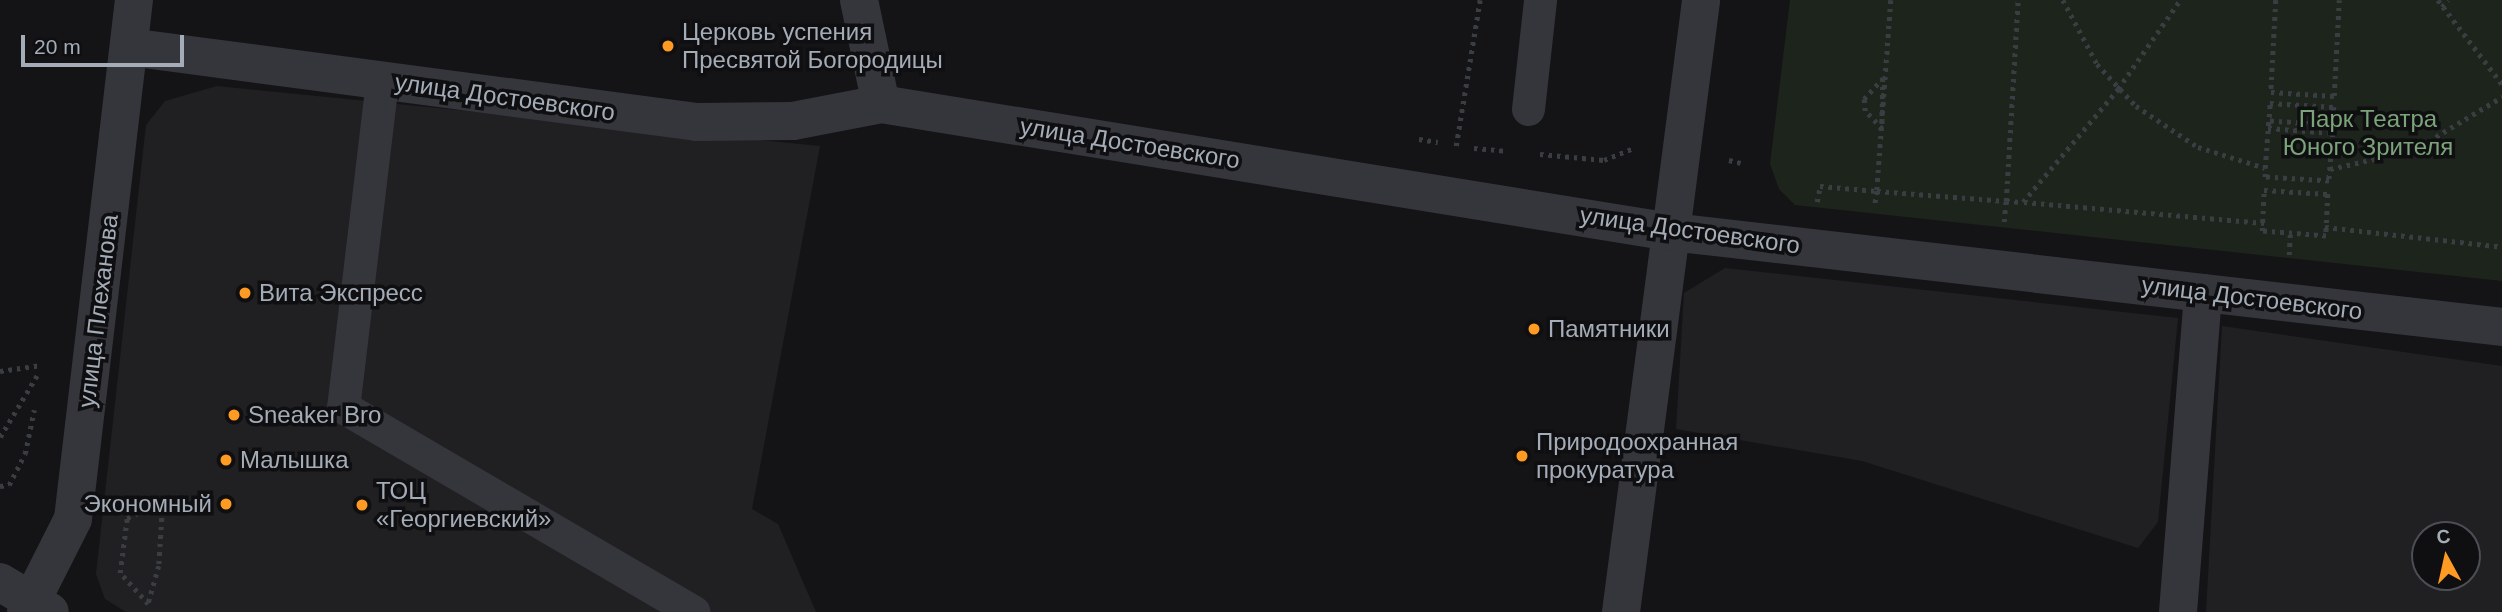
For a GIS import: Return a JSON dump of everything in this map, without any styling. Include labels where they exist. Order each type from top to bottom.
[{"type":"street","name":"улица Плеханова","points":[[36,609],[73,519],[134,0]]},
{"type":"street","points":[[859,0],[881,104]]},
{"type":"street","points":[[1621,612],[1671,232],[1684,154],[1701,0]]},
{"type":"street","name":"улица Достоевского","points":[[130,47],[698,122],[793,121],[881,104],[1671,232],[2502,327]]},
{"type":"street","points":[[2178,612],[2203,293]]},
{"type":"street","points":[[0,582],[36,609]]},
{"type":"lane","points":[[1528,109],[1540,0]]},
{"type":"lane","points":[[383,81],[343,407],[694,612]]},
{"type":"path","points":[[1480,0],[1455,146],[1523,152]]},
{"type":"path","points":[[1874,219],[1891,0]]},
{"type":"path","points":[[2003,233],[2018,0]]},
{"type":"path","points":[[2063,0],[2118,89],[2176,136],[2265,168]]},
{"type":"path","points":[[2023,202],[2118,89],[2180,0]]},
{"type":"path","points":[[2276,0],[2262,232],[2326,236],[2339,0]]},
{"type":"path","points":[[2438,0],[2502,84]]},
{"type":"path","points":[[2442,7],[2448,0]]},
{"type":"path","points":[[1883,78],[1883,90],[1882,129],[1865,111],[1864,99],[1883,78]]},
{"type":"path","points":[[2271,92],[2334,96]]},
{"type":"path","points":[[2303,94],[2303,106]]},
{"type":"path","points":[[2330,169],[2414,150],[2502,97]]},
{"type":"path","points":[[2270,103],[2334,107]]},
{"type":"path","points":[[2269,121],[2333,125]]},
{"type":"path","points":[[2300,122],[2301,131]]},
{"type":"path","points":[[2268,128],[2333,133]]},
{"type":"path","points":[[1536,154],[1604,160],[1636,147],[1741,163]]},
{"type":"path","points":[[2265,177],[2329,181]]},
{"type":"path","points":[[2297,192],[2298,179]]},
{"type":"path","points":[[1816,207],[1820,186],[2264,223]]},
{"type":"path","points":[[2264,190],[2328,194]]},
{"type":"path","points":[[2325,227],[2502,247]]},
{"type":"path","points":[[0,371],[43,365]]},
{"type":"path","points":[[38,390],[43,365]]},
{"type":"path","points":[[0,438],[43,365]]},
{"type":"path","points":[[0,486],[9,485],[25,454],[35,403]]},
{"type":"path","points":[[163,501],[159,566],[148,604],[120,573],[127,518],[163,501]]},
{"type":"shaded area","points":[[217,86],[820,146],[752,509],[778,524],[816,612],[126,612],[105,599],[96,574],[146,125],[165,101]]},
{"type":"shaded area","points":[[1725,268],[2178,318],[2158,522],[2138,548],[1862,461],[1676,429],[1684,293]]},
{"type":"shaded area","points":[[2222,326],[2502,366],[2502,612],[2206,612]]},
{"type":"green space","name":"Парк Театра Юного Зрителя","points":[[1790,0],[2502,0],[2502,281],[1795,205],[1779,189],[1770,164]]},
{"type":"place","name":"Церковь успения Пресвятой Богородицы","points":[[668,46]]},
{"type":"place","name":"Вита Экспресс","points":[[245,293]]},
{"type":"place","name":"Памятники","points":[[1534,329]]},
{"type":"place","name":"Sneaker Bro","points":[[234,415]]},
{"type":"place","name":"Природоохранная прокуратура","points":[[1522,456]]},
{"type":"place","name":"Малышка","points":[[226,460]]},
{"type":"place","name":"Экономный","points":[[226,504]]},
{"type":"place","name":"ТОЦ «Георгиевский»","points":[[362,505]]}]
